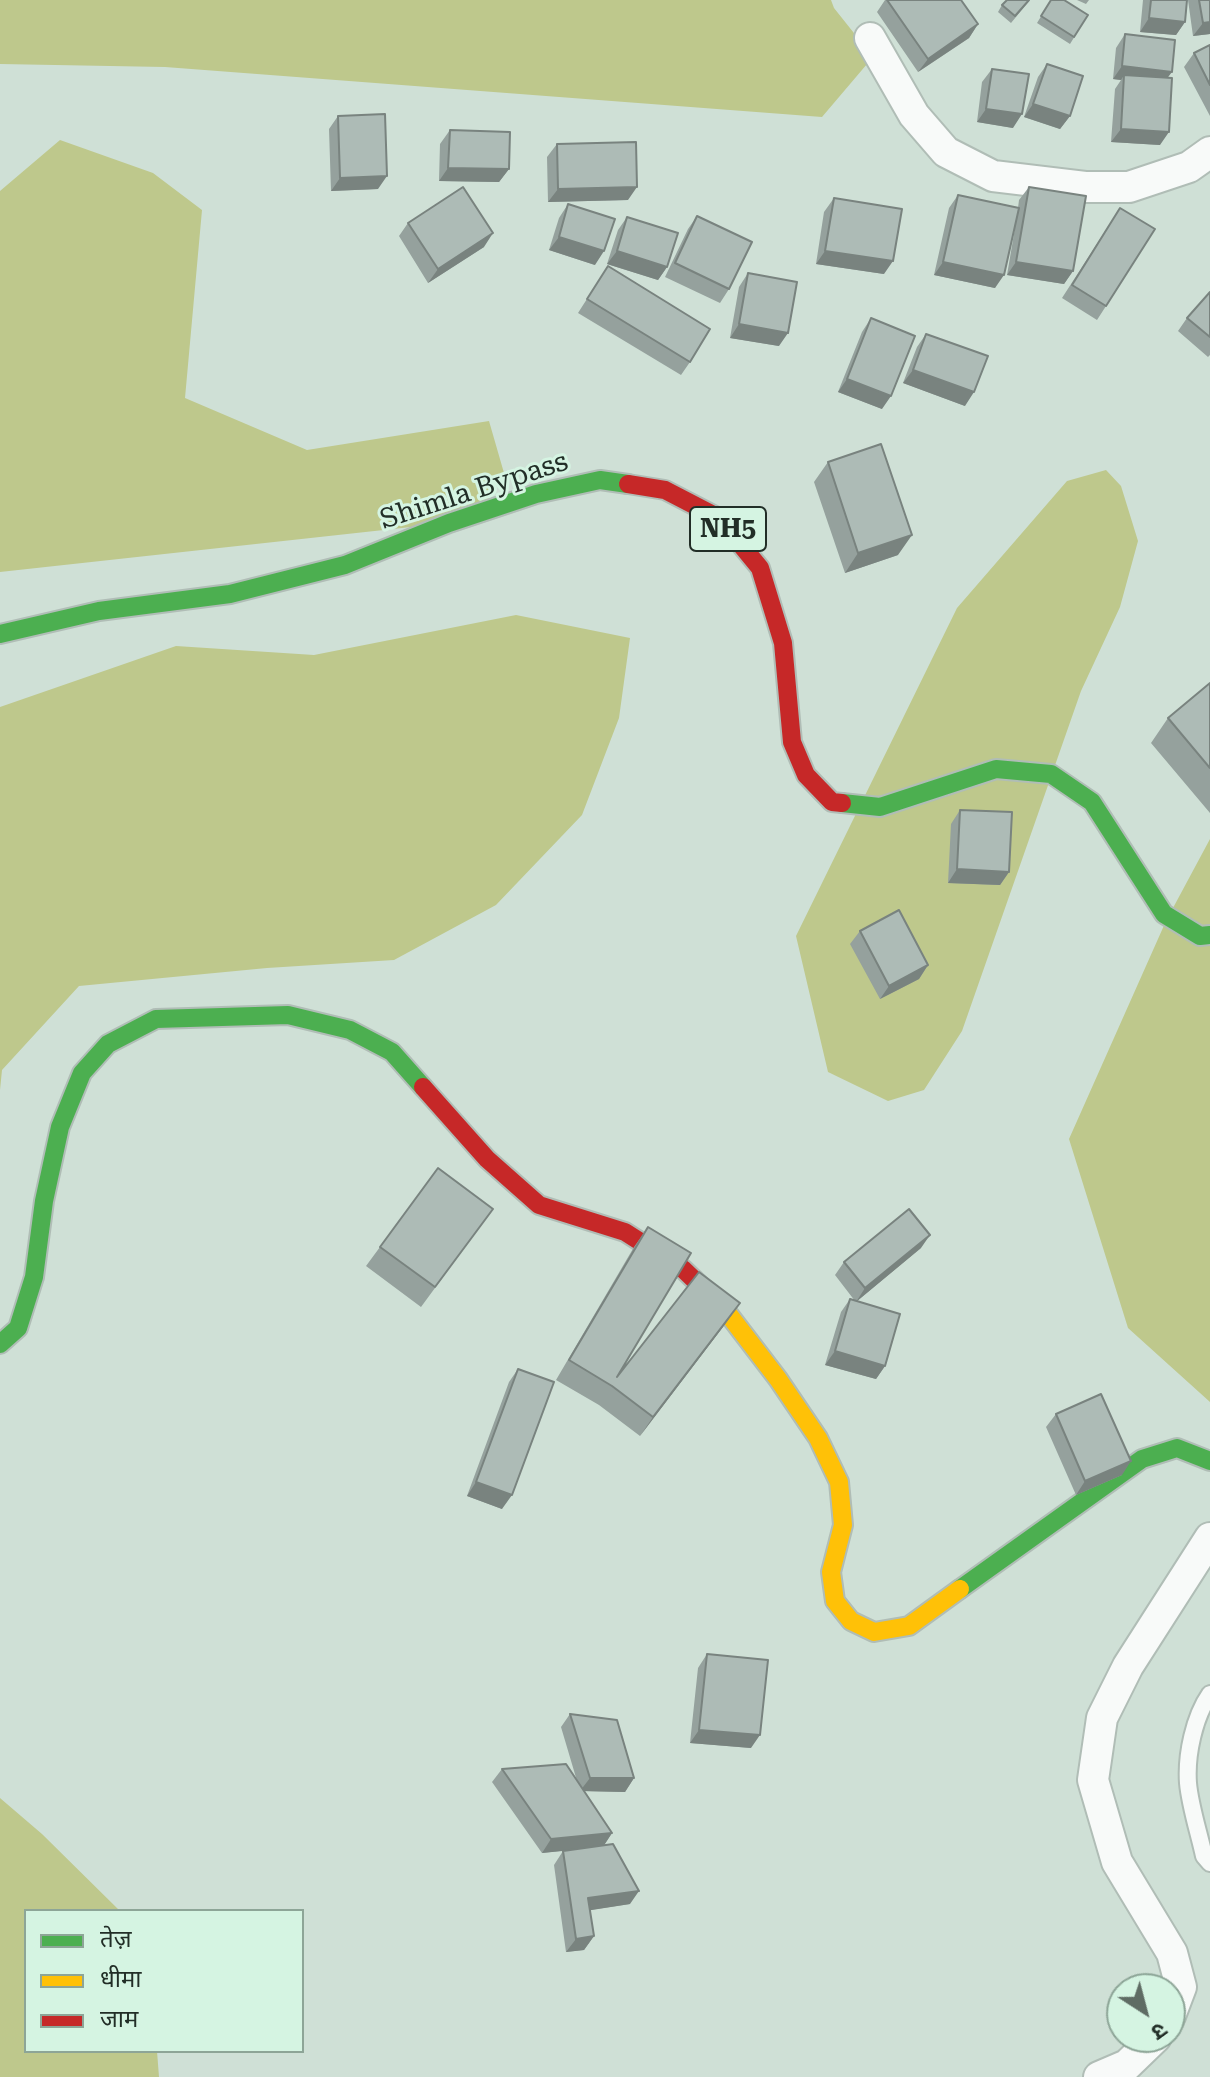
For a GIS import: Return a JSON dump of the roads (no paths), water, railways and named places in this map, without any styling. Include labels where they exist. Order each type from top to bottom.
[{"type":"main road","name":"Shimla Bypass","points":[[0,634],[99,611],[230,594],[345,565],[449,523],[536,494],[600,480],[665,490],[719,518],[760,568],[783,643],[792,742],[806,775],[832,802],[880,807],[996,769],[1051,774],[1092,802],[1164,914],[1200,936],[1210,935]]},
{"type":"main road","points":[[0,1344],[18,1328],[34,1277],[44,1201],[60,1127],[82,1073],[108,1044],[156,1019],[288,1015],[350,1030],[392,1052],[487,1159],[539,1205],[625,1232],[683,1269],[726,1311],[818,1438],[839,1482],[843,1525],[831,1572],[835,1601],[851,1621],[874,1632],[909,1626],[1142,1459],[1177,1448],[1210,1461]]},
{"type":"street","points":[[870,38],[914,115],[946,152],[993,176],[1085,187],[1129,187],[1189,167],[1210,152]]},
{"type":"street","points":[[1177,1973],[1172,1953],[1117,1862],[1093,1780],[1102,1718],[1128,1666],[1210,1538]]},
{"type":"street","points":[[1099,2077],[1127,2065],[1139,2053]]},
{"type":"lane","points":[[1210,1694],[1191,1736],[1188,1783],[1204,1856],[1210,1863]]}]
